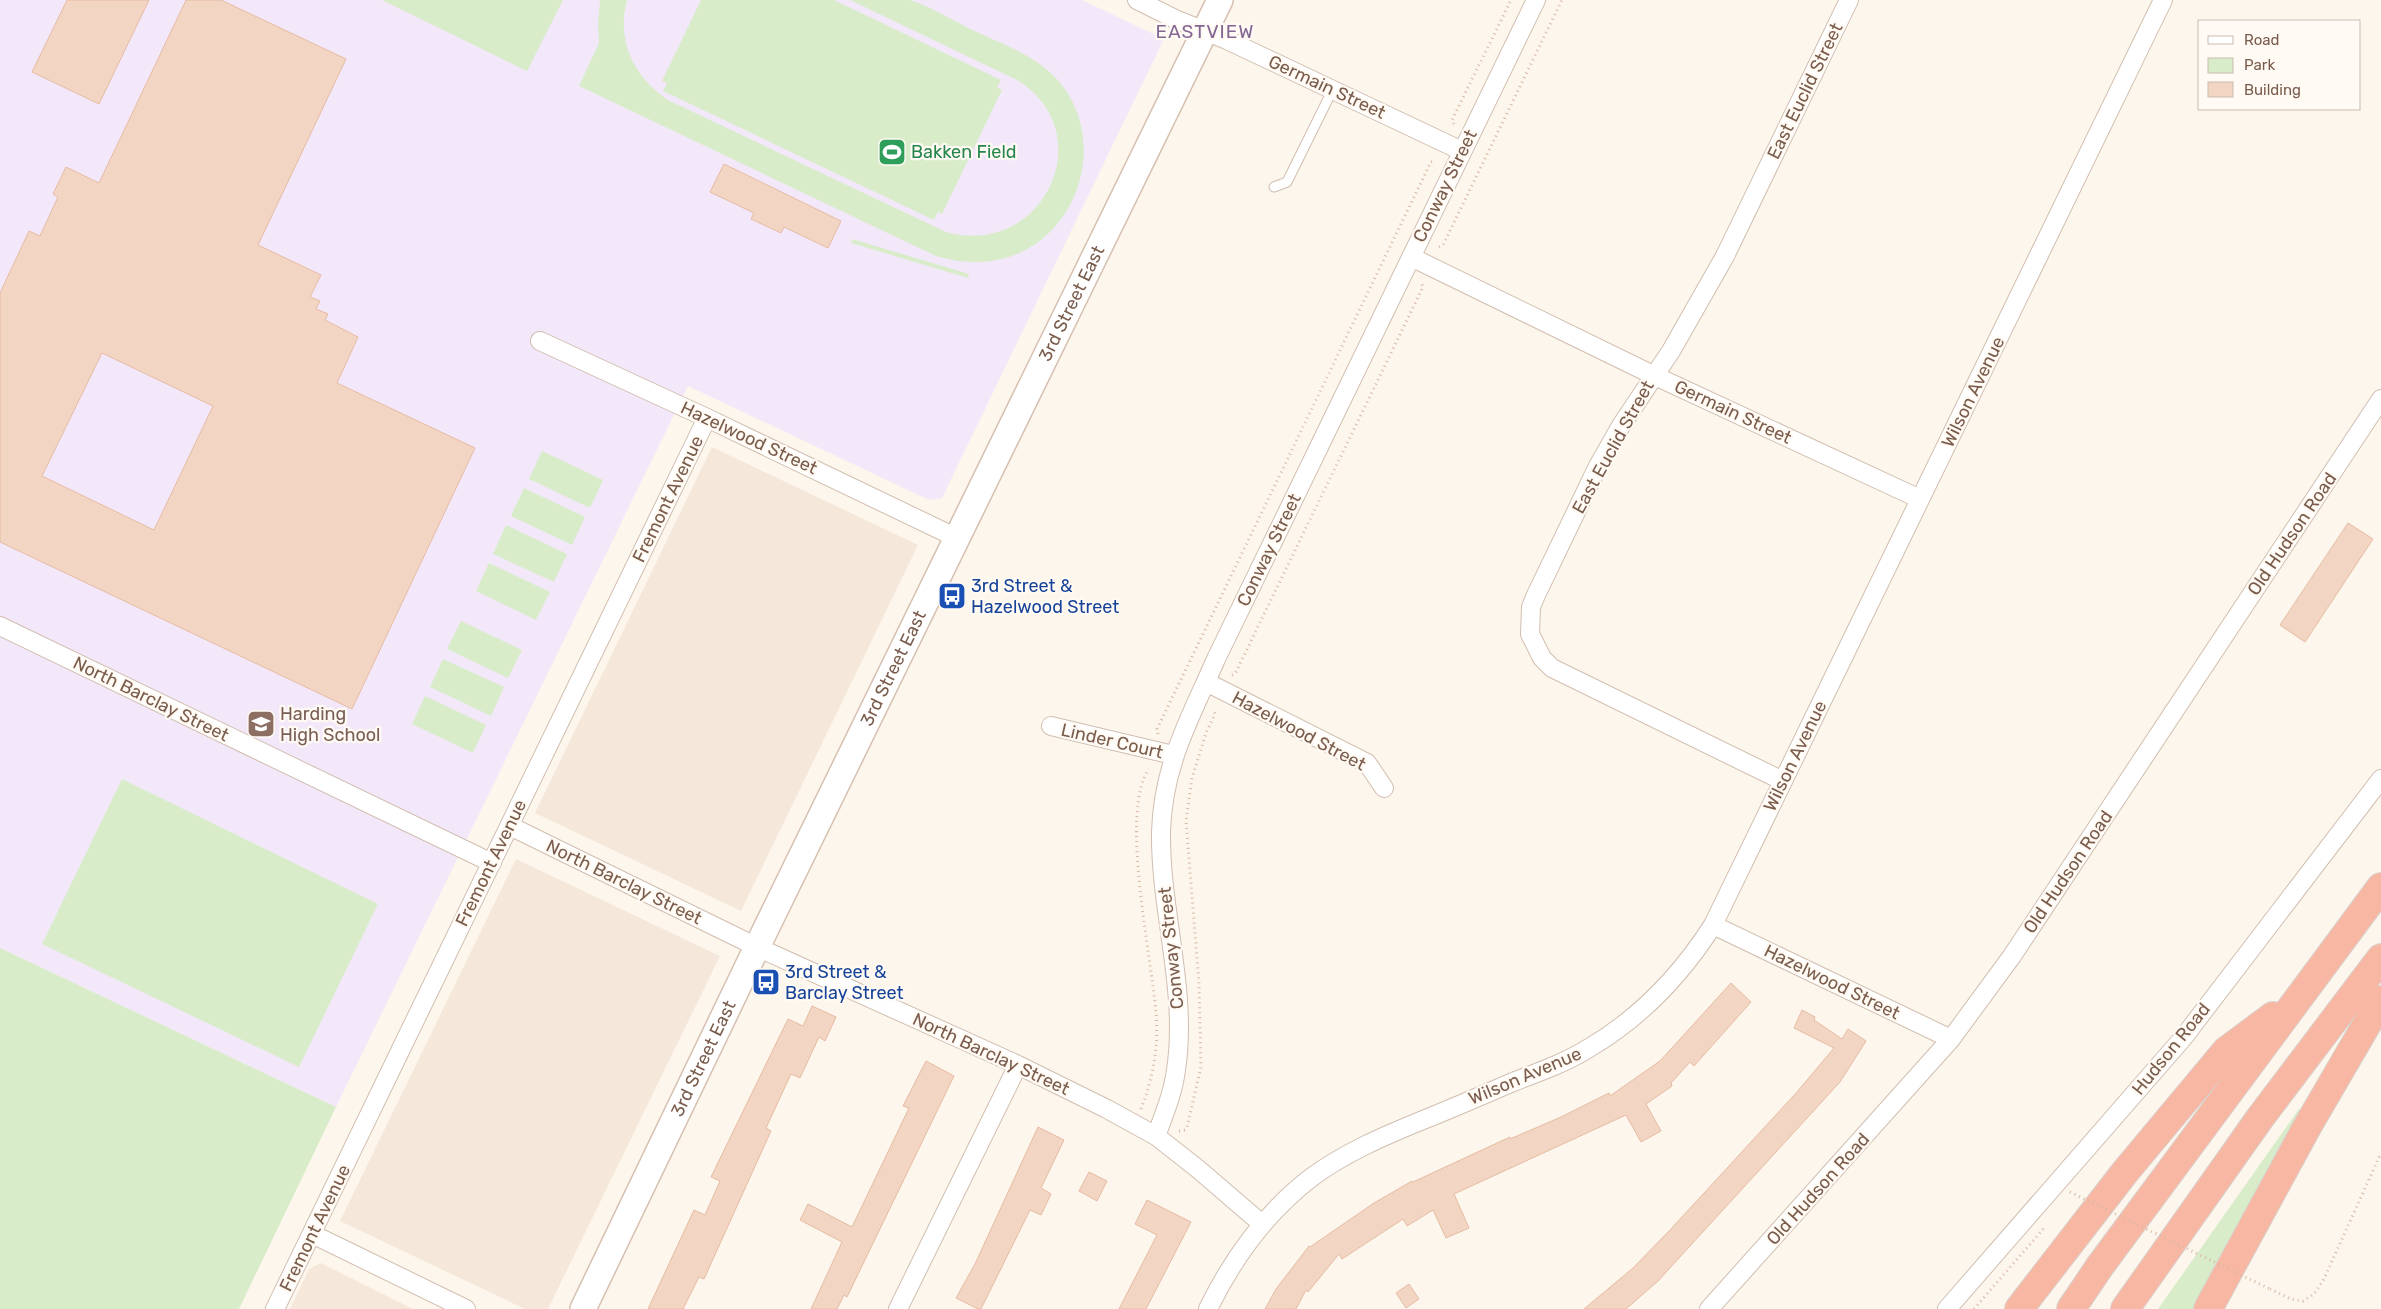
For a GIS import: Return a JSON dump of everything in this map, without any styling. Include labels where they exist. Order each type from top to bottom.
[{"type":"highway","points":[[2071,1309],[2100,1266],[2296,998],[2381,887]]},
{"type":"highway","points":[[2125,1309],[2260,1118],[2381,958]]},
{"type":"highway","points":[[2019,1309],[2125,1172],[2226,1051],[2296,998]]},
{"type":"highway","points":[[2208,1309],[2307,1127],[2381,1000]]},
{"type":"street","name":"Germain Street","points":[[1137,0],[1462,150]]},
{"type":"street","name":"3rd Street East","points":[[583,1309],[1220,0]]},
{"type":"street","name":"Conway Street","points":[[1156,1136],[1176,1072],[1178,1043],[1178,1008],[1163,875],[1161,830],[1173,755],[1188,717],[1536,0]]},
{"type":"street","name":"East Euclid Street","points":[[1783,781],[1558,672],[1542,658],[1530,634],[1531,607],[1598,466],[1653,376],[1671,351],[1725,256],[1849,0]]},
{"type":"street","name":"Wilson Avenue","points":[[1208,1309],[1237,1257],[1262,1224],[1306,1183],[1341,1158],[1381,1138],[1555,1066],[1588,1049],[1622,1026],[1654,998],[1684,967],[1713,925],[2163,0]]},
{"type":"street","name":"Germain Street","points":[[1411,257],[1653,376],[1920,499]]},
{"type":"street","name":"Hazelwood Street","points":[[540,341],[707,418],[957,538]]},
{"type":"street","name":"Old Hudson Road","points":[[1709,1309],[1951,1039],[2012,956],[2381,399]]},
{"type":"street","name":"Fremont Avenue","points":[[275,1309],[707,418]]},
{"type":"street","name":"North Barclay Street","points":[[0,626],[492,863]]},
{"type":"street","name":"Hazelwood Street","points":[[1206,682],[1367,763],[1384,788]]},
{"type":"street","name":"Linder Court","points":[[1052,726],[1173,755]]},
{"type":"street","name":"Hudson Road","points":[[1947,1309],[2183,1038],[2381,779]]},
{"type":"street","name":"North Barclay Street","points":[[510,826],[758,947],[1018,1066],[1156,1136],[1262,1224]]},
{"type":"street","name":"Hazelwood Street","points":[[1713,925],[1951,1039]]},
{"type":"street","points":[[898,1309],[1018,1066]]},
{"type":"street","points":[[312,1234],[466,1309]]},
{"type":"lane","points":[[1274,187],[1287,182],[1332,91]]},
{"type":"path","points":[[1454,124],[1452,120],[1511,0]]},
{"type":"path","points":[[1439,247],[1443,244],[1562,0]]},
{"type":"path","points":[[1158,734],[1157,729],[1431,162],[1436,161]]},
{"type":"path","points":[[1230,676],[1235,674],[1423,287],[1422,284]]},
{"type":"path","points":[[1178,1132],[1185,1130],[1187,1127],[1201,1067],[1199,983],[1186,821],[1192,778],[1206,733],[1215,714],[1214,710]]},
{"type":"path","points":[[1141,1110],[1151,1081],[1156,1049],[1156,1013],[1137,848],[1141,788],[1145,774],[1149,769]]},
{"type":"path","points":[[2070,1192],[2291,1299],[2303,1301],[2314,1294],[2323,1281],[2381,1153]]},
{"type":"shaded area","name":"Harding High School","points":[[0,0],[1082,0],[1164,39],[942,498],[929,500],[688,386],[336,1107],[0,948]]},
{"type":"shaded area","points":[[712,447],[918,545],[741,911],[535,813]]},
{"type":"shaded area","points":[[516,859],[720,956],[548,1309],[525,1309],[340,1221]]},
{"type":"shaded area","points":[[321,1263],[413,1309],[290,1309],[309,1269]]},
{"type":"green space","points":[[382,0],[563,0],[527,71]]},
{"type":"green space","points":[[600,0],[627,0],[624,30],[626,44],[631,57],[637,69],[646,80],[668,100],[946,232],[980,235],[1010,227],[1034,210],[1050,186],[1058,159],[1056,130],[1043,103],[1017,80],[850,0],[910,0],[918,3],[1018,51],[1037,62],[1054,76],[1070,98],[1080,123],[1084,148],[1081,174],[1073,199],[1059,222],[1041,240],[1017,254],[987,262],[956,261],[936,256],[579,86],[599,43]]},
{"type":"green space","name":"Bakken Field","points":[[701,0],[834,0],[1001,80],[997,87],[1002,90],[942,214],[938,212],[934,220],[663,91],[667,83],[662,81]]},
{"type":"green space","points":[[852,239],[969,274],[968,278],[851,243]]},
{"type":"green space","points":[[542,451],[603,480],[590,508],[529,479]]},
{"type":"green space","points":[[524,488],[585,517],[572,545],[511,516]]},
{"type":"green space","points":[[506,525],[567,554],[554,582],[493,554]]},
{"type":"green space","points":[[489,563],[550,592],[536,620],[476,591]]},
{"type":"green space","points":[[461,621],[522,650],[508,678],[447,649]]},
{"type":"green space","points":[[443,659],[504,687],[491,716],[430,687]]},
{"type":"green space","points":[[425,696],[486,725],[473,753],[412,724]]},
{"type":"green space","points":[[122,779],[378,904],[299,1067],[42,944]]},
{"type":"green space","points":[[0,948],[336,1107],[239,1309],[0,1309]]},
{"type":"green space","points":[[2299,1109],[2302,1111],[2263,1177],[2195,1309],[2158,1309]]},
{"type":"building","points":[[67,0],[149,0],[99,104],[32,72]]},
{"type":"building","points":[[186,0],[221,0],[346,59],[258,245],[321,275],[310,297],[320,301],[316,309],[328,314],[325,320],[358,337],[337,383],[475,448],[352,709],[0,542],[0,293],[29,231],[40,236],[58,197],[53,194],[66,167],[99,183]],"holes":[[[102,353],[213,406],[154,530],[42,476]]]},
{"type":"building","points":[[724,164],[841,221],[828,248],[784,227],[781,233],[751,219],[754,213],[710,192]]},
{"type":"building","points":[[2348,523],[2373,539],[2305,642],[2280,625]]},
{"type":"building","points":[[1731,983],[1751,1002],[1694,1066],[1690,1062],[1671,1083],[1672,1086],[1646,1104],[1661,1131],[1641,1142],[1626,1115],[1454,1194],[1469,1228],[1446,1238],[1433,1210],[1407,1226],[1403,1219],[1342,1259],[1339,1254],[1308,1292],[1306,1290],[1296,1309],[1265,1309],[1276,1289],[1309,1246],[1374,1203],[1412,1181],[1510,1137],[1510,1139],[1561,1117],[1609,1093],[1610,1096],[1660,1061]]},
{"type":"building","points":[[812,1006],[836,1017],[825,1041],[819,1037],[800,1078],[791,1074],[766,1128],[771,1131],[704,1279],[699,1277],[683,1309],[648,1309],[694,1210],[705,1215],[720,1181],[711,1177],[788,1019],[803,1026]]},
{"type":"building","points":[[1802,1010],[1815,1017],[1814,1020],[1842,1039],[1848,1029],[1866,1041],[1840,1082],[1658,1281],[1626,1309],[1584,1309],[1633,1268],[1670,1230],[1797,1092],[1834,1048],[1794,1028]]},
{"type":"building","points":[[926,1061],[954,1076],[847,1297],[844,1295],[837,1309],[811,1309],[842,1242],[800,1220],[808,1204],[852,1227],[909,1108],[903,1106]]},
{"type":"building","points":[[1038,1127],[1064,1140],[1041,1188],[1051,1194],[1041,1215],[1030,1210],[981,1309],[978,1309],[956,1298],[975,1264]]},
{"type":"building","points":[[1089,1172],[1107,1181],[1097,1201],[1079,1191]]},
{"type":"building","points":[[1147,1200],[1191,1222],[1146,1309],[1119,1309],[1157,1235],[1135,1224]]},
{"type":"building","points":[[1409,1284],[1419,1299],[1406,1308],[1396,1293]]},
{"type":"place","name":"Bakken Field","points":[[892,152]]},
{"type":"place","name":"3rd Street & Hazelwood Street","points":[[952,596]]},
{"type":"place","name":"Harding High School","points":[[261,724]]},
{"type":"place","name":"3rd Street & Barclay Street","points":[[766,982]]},
{"type":"district","name":"EASTVIEW","points":[[1205,31]]}]
